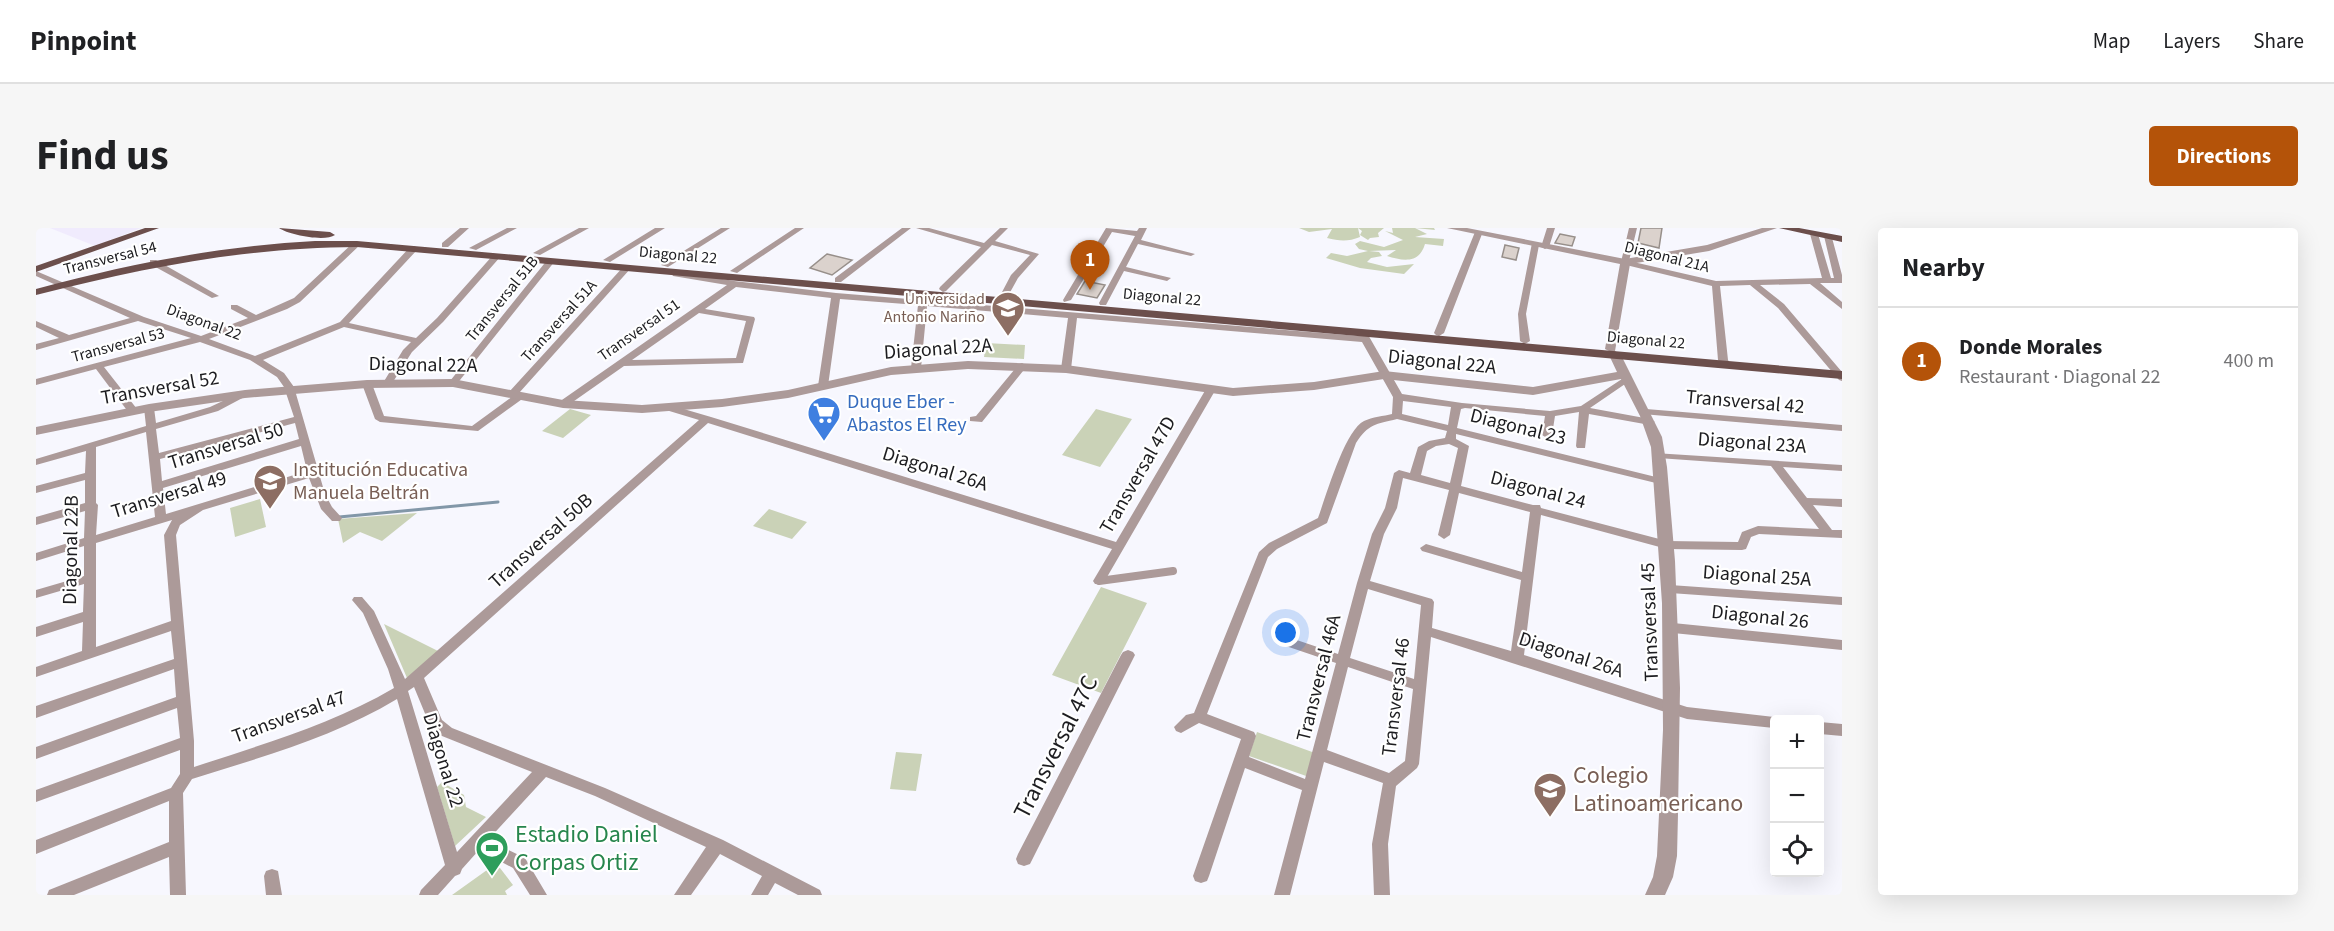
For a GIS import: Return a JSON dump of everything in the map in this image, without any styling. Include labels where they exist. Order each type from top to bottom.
[{"type":"main road","points":[[36,271],[154,228]]},
{"type":"main road","points":[[1784,228],[1842,237]]},
{"type":"main road","points":[[1801,228],[1842,237]]},
{"type":"main road","points":[[263,247],[285,240],[291,234],[286,229]]},
{"type":"main road","name":"Diagonal 22","points":[[286,229],[326,235],[537,253],[666,268],[1363,336],[1613,352],[1840,374]]},
{"type":"main road","name":"Diagonal 22","points":[[263,247],[326,235],[357,244],[627,268],[734,271],[1005,294],[1525,341],[1613,352]]},
{"type":"main road","name":"Transversal 54","points":[[36,292],[153,262],[263,247]]},
{"type":"street","points":[[445,245],[465,228]]},
{"type":"street","points":[[537,253],[585,228]]},
{"type":"street","points":[[607,260],[661,228]]},
{"type":"street","points":[[666,268],[726,228]]},
{"type":"street","points":[[734,271],[800,228]]},
{"type":"street","points":[[838,280],[907,228]]},
{"type":"street","points":[[920,228],[1035,254],[1014,277],[1005,294]]},
{"type":"street","points":[[944,289],[1004,228]]},
{"type":"street","points":[[1067,300],[1110,228],[1140,234],[1191,254]]},
{"type":"street","name":"Diagonal 21A","points":[[1452,228],[1625,262],[1716,284],[1841,280]]},
{"type":"street","points":[[1525,341],[1522,314],[1540,246],[1551,228]]},
{"type":"street","points":[[1613,352],[1625,262],[1633,228]]},
{"type":"street","points":[[1625,262],[1709,248],[1772,228]]},
{"type":"street","points":[[473,248],[508,229]]},
{"type":"street","points":[[1102,303],[1140,234]]},
{"type":"street","points":[[1439,333],[1478,234]]},
{"type":"street","points":[[1814,234],[1827,280]]},
{"type":"street","points":[[1828,236],[1841,280]]},
{"type":"street","name":"Transversal 53","points":[[36,382],[200,339],[297,300],[357,244]]},
{"type":"street","points":[[254,360],[343,324],[414,248]]},
{"type":"street","points":[[388,383],[402,358],[440,320],[497,256]]},
{"type":"street","name":"Transversal 51B","points":[[453,383],[551,261]]},
{"type":"street","points":[[153,262],[215,296]]},
{"type":"street","name":"Transversal 51A","points":[[367,384],[380,419],[474,429],[518,394],[627,268]]},
{"type":"street","points":[[666,268],[734,284],[836,296],[1363,336],[1398,397],[1397,416]]},
{"type":"street","points":[[1121,268],[1167,278]]},
{"type":"street","name":"Diagonal 22","points":[[36,271],[62,285],[139,318],[254,360],[281,375],[292,389]]},
{"type":"street","points":[[1812,281],[1840,303]]},
{"type":"street","points":[[1752,283],[1781,306],[1840,374]]},
{"type":"street","name":"Transversal 51","points":[[563,404],[734,284]]},
{"type":"street","points":[[1716,284],[1724,362]]},
{"type":"street","points":[[823,386],[836,296]]},
{"type":"street","points":[[916,368],[923,303]]},
{"type":"street","points":[[234,307],[255,318]]},
{"type":"street","points":[[621,363],[740,361],[751,319],[697,310]]},
{"type":"street","points":[[1066,369],[1073,314]]},
{"type":"street","points":[[36,347],[139,318]]},
{"type":"street","points":[[36,324],[68,338]]},
{"type":"street","points":[[343,324],[417,341]]},
{"type":"street","name":"Transversal 45","points":[[1613,352],[1624,378],[1648,417],[1658,455],[1667,544],[1673,628],[1674,709],[1667,856],[1663,877],[1655,895]]},
{"type":"street","name":"Diagonal 22A","points":[[292,389],[388,383],[453,383],[563,404],[611,408],[670,408],[722,403],[916,368],[968,364],[1066,369],[1233,392],[1271,390],[1384,375],[1521,392],[1624,378]]},
{"type":"street","points":[[98,366],[133,411]]},
{"type":"street","points":[[974,419],[978,420],[1022,366]]},
{"type":"street","points":[[1398,397],[1550,414],[1584,409],[1624,378]]},
{"type":"street","points":[[292,389],[313,473],[329,513],[336,518]]},
{"type":"street","name":"Transversal 52","points":[[36,431],[149,408],[292,389]]},
{"type":"street","name":"Transversal 47D","points":[[1099,581],[1211,389]]},
{"type":"street","points":[[36,462],[214,409],[245,394]]},
{"type":"street","name":"Transversal 50B","points":[[401,690],[707,419],[705,411],[722,403]]},
{"type":"street","points":[[1450,441],[1456,407],[1459,405]]},
{"type":"street","points":[[149,408],[161,519]]},
{"type":"street","name":"Diagonal 26A","points":[[670,408],[1119,547]]},
{"type":"street","points":[[1581,446],[1584,409]]},
{"type":"street","name":"Transversal 42","points":[[1584,409],[1648,417],[1842,428]]},
{"type":"street","points":[[1547,435],[1550,414]]},
{"type":"street","name":"Diagonal 23","points":[[1199,717],[1263,555],[1273,546],[1323,520],[1351,443],[1367,423],[1397,416],[1452,429],[1490,443],[1660,482]]},
{"type":"street","points":[[153,458],[298,419]]},
{"type":"street","name":"Transversal 50","points":[[157,486],[305,441]]},
{"type":"street","points":[[1415,476],[1422,449],[1433,443],[1450,441],[1464,444],[1444,534]]},
{"type":"street","name":"Diagonal 22B","points":[[89,654],[92,540],[91,446]]},
{"type":"street","name":"Diagonal 23A","points":[[1658,455],[1842,468]]},
{"type":"street","points":[[1774,463],[1829,534],[1842,534]]},
{"type":"street","name":"Transversal 49","points":[[36,557],[313,473]]},
{"type":"street","name":"Diagonal 24","points":[[1399,473],[1667,544],[1742,546],[1746,535],[1758,530],[1829,534]]},
{"type":"street","name":"Transversal 46A","points":[[1282,895],[1363,583],[1378,534],[1391,508],[1399,473]]},
{"type":"street","points":[[36,490],[91,475]]},
{"type":"street","points":[[1803,501],[1842,503]]},
{"type":"street","points":[[36,521],[92,505]]},
{"type":"street","points":[[178,895],[176,792],[187,775],[187,741],[179,662],[171,531],[175,523],[199,508]]},
{"type":"street","points":[[1517,658],[1536,508]]},
{"type":"street","points":[[1426,548],[1527,578]]},
{"type":"street","points":[[1099,581],[1173,571]]},
{"type":"street","points":[[36,594],[91,578]]},
{"type":"street","name":"Transversal 46","points":[[1363,583],[1428,602],[1412,764],[1391,780],[1380,844],[1382,895]]},
{"type":"street","name":"Diagonal 25A","points":[[1670,589],[1842,601]]},
{"type":"street","name":"Diagonal 22","points":[[358,600],[368,611],[395,669],[454,869]]},
{"type":"street","points":[[36,632],[89,615]]},
{"type":"street","points":[[36,672],[177,624]]},
{"type":"street","name":"Diagonal 26","points":[[1673,628],[1842,645]]},
{"type":"street","name":"Diagonal 26A","points":[[1426,632],[1517,658],[1674,709],[1705,716],[1770,723]]},
{"type":"street","points":[[1282,640],[1420,686]]},
{"type":"street","name":"Transversal 47C","points":[[1024,859],[1128,655]]},
{"type":"street","points":[[36,712],[179,662]]},
{"type":"street","points":[[417,678],[436,724],[443,730],[544,769],[717,845],[814,895]]},
{"type":"street","name":"Transversal 47","points":[[187,775],[331,726],[358,715],[401,690]]},
{"type":"street","points":[[36,753],[183,700]]},
{"type":"street","points":[[1181,727],[1191,719],[1199,717],[1248,736],[1201,876]]},
{"type":"street","points":[[1824,728],[1842,730]]},
{"type":"street","points":[[36,796],[187,741]]},
{"type":"street","points":[[1320,754],[1391,780]]},
{"type":"street","points":[[1240,760],[1310,787]]},
{"type":"street","points":[[427,895],[454,869],[544,769]]},
{"type":"street","points":[[36,847],[176,792]]},
{"type":"street","points":[[478,842],[519,863],[539,895]]},
{"type":"street","points":[[682,895],[717,845]]},
{"type":"street","points":[[55,895],[178,846]]},
{"type":"street","points":[[759,895],[773,873]]},
{"type":"street","points":[[272,876],[274,895]]},
{"type":"shaded area","points":[[50,228],[141,228],[95,246]]},
{"type":"green space","points":[[1299,228],[1358,228],[1360,237],[1336,240],[1327,238],[1332,229],[1309,232]]},
{"type":"green space","points":[[1358,228],[1384,228],[1378,233],[1379,237],[1368,240],[1360,235],[1362,231]]},
{"type":"green space","points":[[1392,228],[1415,228],[1427,234],[1415,237],[1444,239],[1443,246],[1425,244],[1419,255],[1404,260],[1387,256],[1396,250],[1369,251],[1379,252],[1382,256],[1371,258],[1367,262],[1387,267],[1414,264],[1404,274],[1360,268],[1326,258],[1331,253],[1347,256],[1368,251],[1359,249],[1355,244],[1360,241],[1384,247],[1403,240],[1385,231],[1393,233]]},
{"type":"green space","points":[[986,343],[1025,345],[1024,359],[984,357]]},
{"type":"green space","points":[[570,409],[591,415],[563,438],[542,431]]},
{"type":"green space","points":[[1096,409],[1132,419],[1100,467],[1062,455]]},
{"type":"green space","points":[[260,499],[266,527],[235,537],[230,508]]},
{"type":"green space","points":[[769,509],[807,522],[792,539],[753,526]]},
{"type":"green space","points":[[417,513],[382,541],[360,532],[343,543],[338,519]]},
{"type":"green space","points":[[1101,587],[1147,603],[1101,693],[1052,675]]},
{"type":"green space","points":[[384,624],[438,651],[407,678]]},
{"type":"green space","points":[[1257,732],[1315,753],[1309,777],[1249,756]]},
{"type":"green space","points":[[896,752],[922,754],[916,791],[890,789]]},
{"type":"green space","points":[[442,782],[464,795],[466,807],[486,817],[455,846],[437,787]]},
{"type":"green space","name":"Estadio Daniel Corpas Ortiz","points":[[494,865],[500,868],[513,885],[505,891],[507,895],[452,895]]},
{"type":"building","points":[[1641,228],[1662,228],[1659,248],[1638,243]]},
{"type":"building","points":[[1560,234],[1575,237],[1572,246],[1555,243]]},
{"type":"building","points":[[1505,245],[1519,248],[1516,260],[1502,257]]},
{"type":"building","points":[[827,254],[852,260],[832,275],[810,268]]},
{"type":"building","points":[[1085,281],[1105,285],[1097,298],[1077,294]]},
{"type":"waterway","points":[[339,517],[498,502]]},
{"type":"place","name":"Donde Morales","points":[[1090,290]]},
{"type":"place","name":"Universidad Antonio Nariño","points":[[1008,337]]},
{"type":"place","name":"Duque Eber - Abastos El Rey","points":[[824,442]]},
{"type":"place","name":"Institución Educativa Manuela Beltrán","points":[[270,510]]},
{"type":"place","name":"Colegio Latinoamericano","points":[[1550,818]]},
{"type":"place","name":"Estadio Daniel Corpas Ortiz","points":[[492,877]]}]
